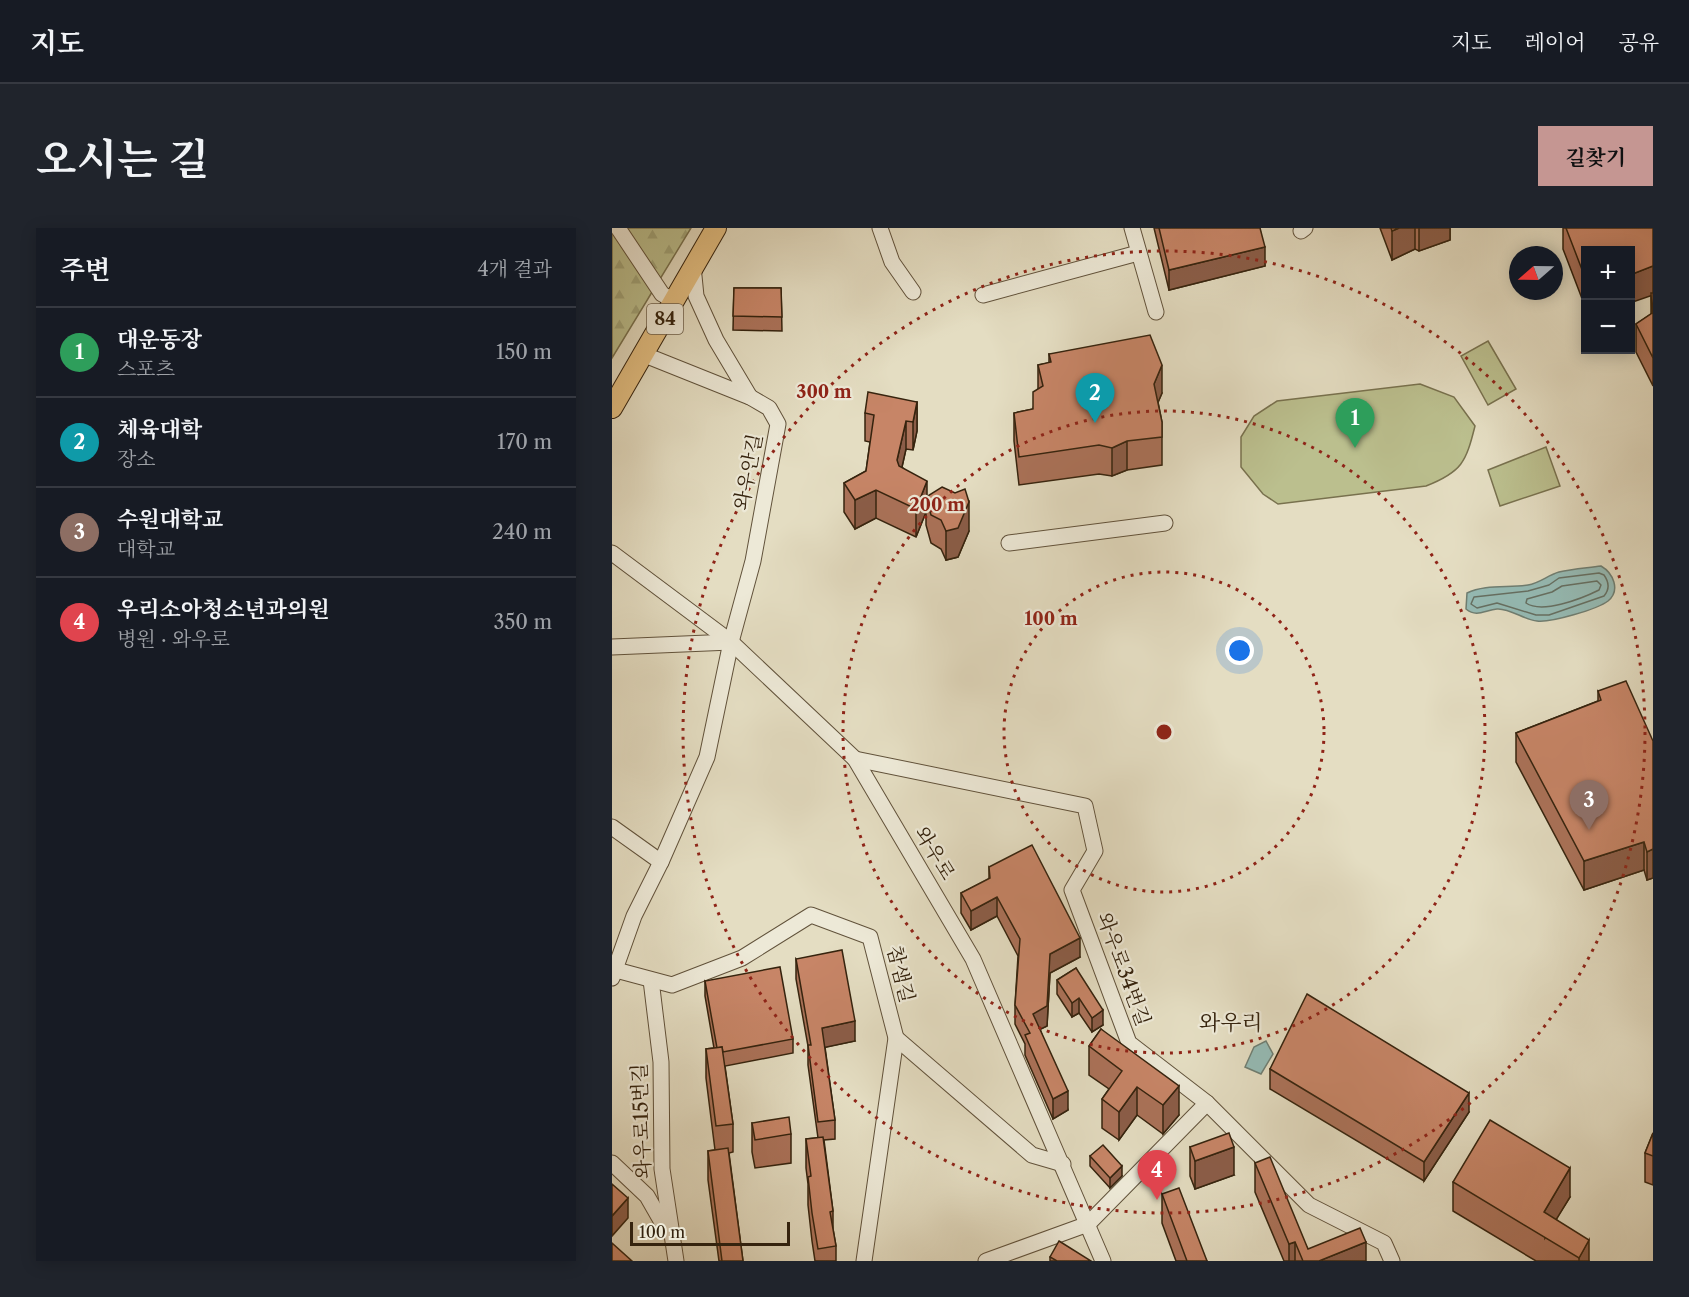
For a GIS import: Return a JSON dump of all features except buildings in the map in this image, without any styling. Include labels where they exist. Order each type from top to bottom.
[{"type":"main road","name":"84","points":[[612,408],[645,355],[716,228]]},
{"type":"street","points":[[618,228],[662,294],[674,301]]},
{"type":"street","points":[[880,228],[892,262],[913,291]]},
{"type":"street","points":[[1132,228],[1156,312]]},
{"type":"street","points":[[983,295],[1138,253]]},
{"type":"street","points":[[693,266],[696,296],[716,340],[750,397]]},
{"type":"street","name":"와우안길","points":[[614,974],[634,916],[661,862],[707,757],[731,642],[753,561],[778,424],[769,408],[750,397],[645,355]]},
{"type":"street","points":[[1009,543],[1080,532],[1165,523]]},
{"type":"street","name":"와우로","points":[[612,553],[731,642],[855,759],[973,959],[1064,1164],[1103,1261]]},
{"type":"street","points":[[612,647],[731,642]]},
{"type":"street","name":"와우로34번길","points":[[855,759],[1084,806],[1095,851],[1072,890],[1129,1043],[1207,1103],[1309,1205],[1384,1244],[1392,1261]]},
{"type":"street","points":[[612,827],[661,862]]},
{"type":"street","name":"참샘길","points":[[614,974],[672,985],[742,958],[811,915],[870,937],[896,1038],[864,1261]]},
{"type":"street","name":"와우로15번길","points":[[651,980],[661,1062],[662,1169],[676,1261]]},
{"type":"street","points":[[896,1038],[1032,1155],[1064,1164]]},
{"type":"street","points":[[986,1261],[1088,1224],[1207,1103]]},
{"type":"street","points":[[612,1163],[647,1196],[672,1242]]},
{"type":"green space","points":[[612,228],[691,228],[612,358]]},
{"type":"green space","points":[[1488,341],[1516,389],[1488,405],[1461,356]]},
{"type":"green space","points":[[1420,384],[1454,397],[1475,426],[1469,449],[1461,464],[1448,476],[1438,481],[1426,486],[1278,504],[1263,494],[1241,467],[1241,437],[1254,416],[1277,401]]},
{"type":"green space","points":[[1546,447],[1560,486],[1500,506],[1488,470]]},
{"type":"water","points":[[1601,566],[1612,577],[1614,592],[1608,601],[1585,611],[1563,618],[1537,621],[1502,609],[1474,613],[1466,609],[1467,593],[1474,590],[1528,585],[1559,572]]},
{"type":"water","points":[[1266,1041],[1273,1054],[1261,1074],[1245,1067],[1254,1047]]},
{"type":"place","name":"체육대학","points":[[1095,423]]},
{"type":"place","name":"대운동장","points":[[1355,448]]},
{"type":"place","name":"수원대학교","points":[[1589,830]]},
{"type":"place","name":"우리소아청소년과의원","points":[[1157,1200]]},
{"type":"district","name":"와우리","points":[[1231,1022]]}]
